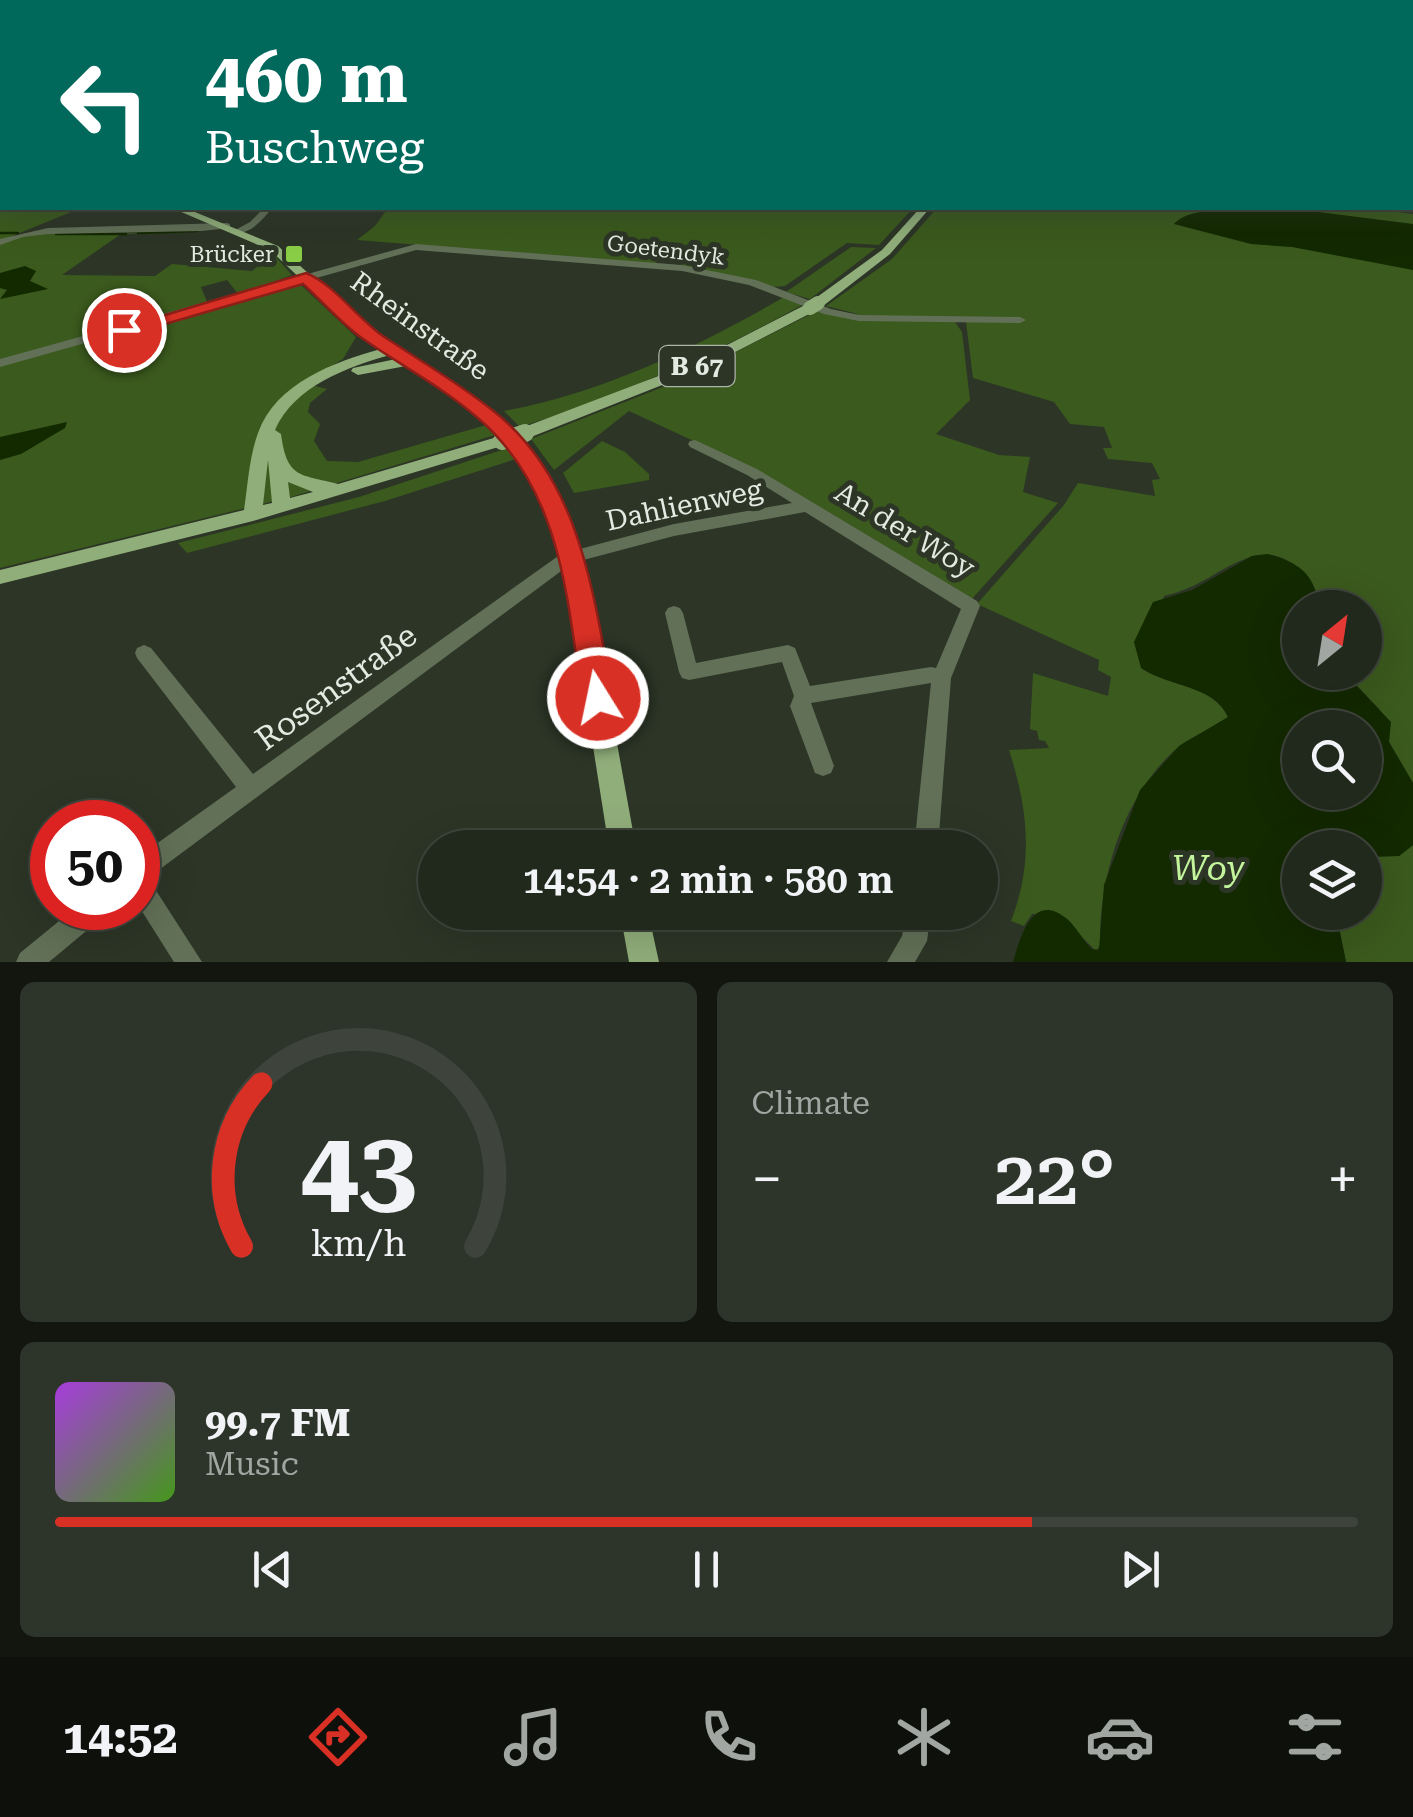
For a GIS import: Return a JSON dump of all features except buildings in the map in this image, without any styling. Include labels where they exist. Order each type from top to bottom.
[{"type":"main road","name":"Rheinstraße","points":[[183,210],[274,248],[362,329],[443,382],[506,433],[545,485],[573,556],[620,830]]},
{"type":"main road","name":"B 67","points":[[0,577],[346,489],[526,433],[695,367],[814,305],[886,252],[923,210]]},
{"type":"main road","points":[[282,508],[273,433],[279,419],[290,405],[369,346],[362,329]]},
{"type":"main road","points":[[254,515],[264,441],[271,420],[294,396],[392,350]]},
{"type":"main road","points":[[331,376],[411,362]]},
{"type":"main road","points":[[275,460],[291,478],[303,484],[346,489]]},
{"type":"main road","points":[[638,930],[644,962]]},
{"type":"street","points":[[240,232],[266,210]]},
{"type":"street","points":[[0,242],[29,231],[158,232],[227,226]]},
{"type":"street","name":"Goetendyk","points":[[0,363],[416,247],[682,268],[752,282],[828,312],[859,318],[1020,320]]},
{"type":"street","name":"An der Woy","points":[[695,444],[752,472],[972,606],[941,678],[928,830]]},
{"type":"street","name":"Dahlienweg","points":[[573,556],[674,530],[806,506]]},
{"type":"street","name":"Rosenstraße","points":[[160,856],[573,556]]},
{"type":"street","points":[[674,613],[689,672],[788,653],[804,696],[800,706],[822,766]]},
{"type":"street","points":[[144,653],[251,790]]},
{"type":"street","points":[[804,696],[931,675],[941,678]]},
{"type":"street","points":[[160,917],[190,962]]},
{"type":"street","points":[[28,962],[67,930]]},
{"type":"street","points":[[900,962],[916,930]]},
{"type":"shaded area","points":[[0,210],[76,210],[0,241]]},
{"type":"shaded area","points":[[387,210],[911,210],[879,245],[847,243],[785,286],[774,287],[680,266],[681,250],[676,249],[666,252],[655,264],[357,240]]},
{"type":"shaded area","points":[[935,210],[1381,210],[1413,214],[1413,783],[1389,742],[1382,710],[1361,690],[1382,690],[1382,590],[1314,590],[1303,573],[1285,559],[1274,555],[1250,557],[1189,588],[1164,596],[1141,668],[1212,698],[1228,717],[1176,749],[1157,768],[1128,814],[1104,892],[1100,945],[1096,951],[1058,913],[1032,914],[1024,926],[1011,921],[1023,877],[1026,836],[1021,794],[1009,750],[1049,748],[1039,740],[1037,731],[1030,729],[1033,673],[1108,696],[1111,677],[1098,670],[1099,660],[977,604],[1064,505],[1078,483],[1155,496],[1152,480],[1160,479],[1152,463],[1108,459],[1103,448],[1112,448],[1104,427],[1070,424],[1054,402],[973,378],[966,322],[991,318],[870,317],[826,306],[892,259]]},
{"type":"shaded area","points":[[26,233],[156,233],[121,234],[62,275],[155,276],[172,264],[252,271],[273,254],[292,275],[239,295],[227,280],[201,287],[208,304],[0,361],[0,243]]},
{"type":"shaded area","points":[[851,247],[876,248],[810,299],[786,292]]},
{"type":"shaded area","points":[[288,285],[302,286],[356,337],[343,359],[304,383],[327,389],[310,403],[308,412],[320,424],[314,441],[327,461],[358,462],[486,425],[495,435],[291,497],[0,568],[0,365]]},
{"type":"shaded area","points":[[786,296],[802,305],[734,341],[629,388],[520,427],[504,411],[578,392],[650,366]]},
{"type":"shaded area","points":[[817,311],[955,322],[962,332],[970,400],[936,434],[999,455],[1030,457],[1023,492],[1058,503],[971,600],[754,469],[629,411],[554,470],[531,439],[678,381]]},
{"type":"shaded area","points":[[602,441],[625,452],[649,474],[649,480],[574,493],[563,473]]},
{"type":"shaded area","points":[[511,447],[519,458],[385,501],[187,553],[178,543],[359,497]]},
{"type":"shaded area","points":[[1413,845],[1413,962],[1346,962],[1339,930],[1382,930],[1382,856],[1399,856]]},
{"type":"water","points":[[1303,210],[1413,224],[1413,270],[1292,247],[1251,244],[1174,224],[1184,217],[1213,211]]},
{"type":"water","points":[[25,266],[36,271],[30,281],[48,289],[0,299],[7,290],[0,288],[0,273]]},
{"type":"water","points":[[67,422],[65,428],[21,454],[0,460],[0,437]]},
{"type":"water","name":"Woy","points":[[1268,554],[1295,565],[1311,580],[1315,590],[1282,590],[1282,690],[1360,690],[1380,710],[1282,710],[1282,810],[1382,810],[1382,713],[1391,722],[1389,742],[1413,783],[1413,845],[1399,856],[1382,856],[1382,830],[1282,830],[1282,930],[1339,930],[1346,962],[1013,962],[1029,921],[1044,910],[1066,918],[1092,949],[1099,950],[1104,885],[1140,790],[1179,746],[1228,717],[1221,706],[1202,692],[1141,668],[1134,642],[1153,602],[1192,590],[1252,556]]},
{"type":"waterway","points":[[138,233],[197,231]]},
{"type":"waterway","points":[[0,233],[18,233]]},
{"type":"waterway","points":[[56,234],[126,234]]},
{"type":"place","name":"Brücker","points":[[294,254]]},
{"type":"route","points":[[124,330],[306,278],[362,329],[486,415],[533,466],[557,512],[573,556],[598,698]]}]
